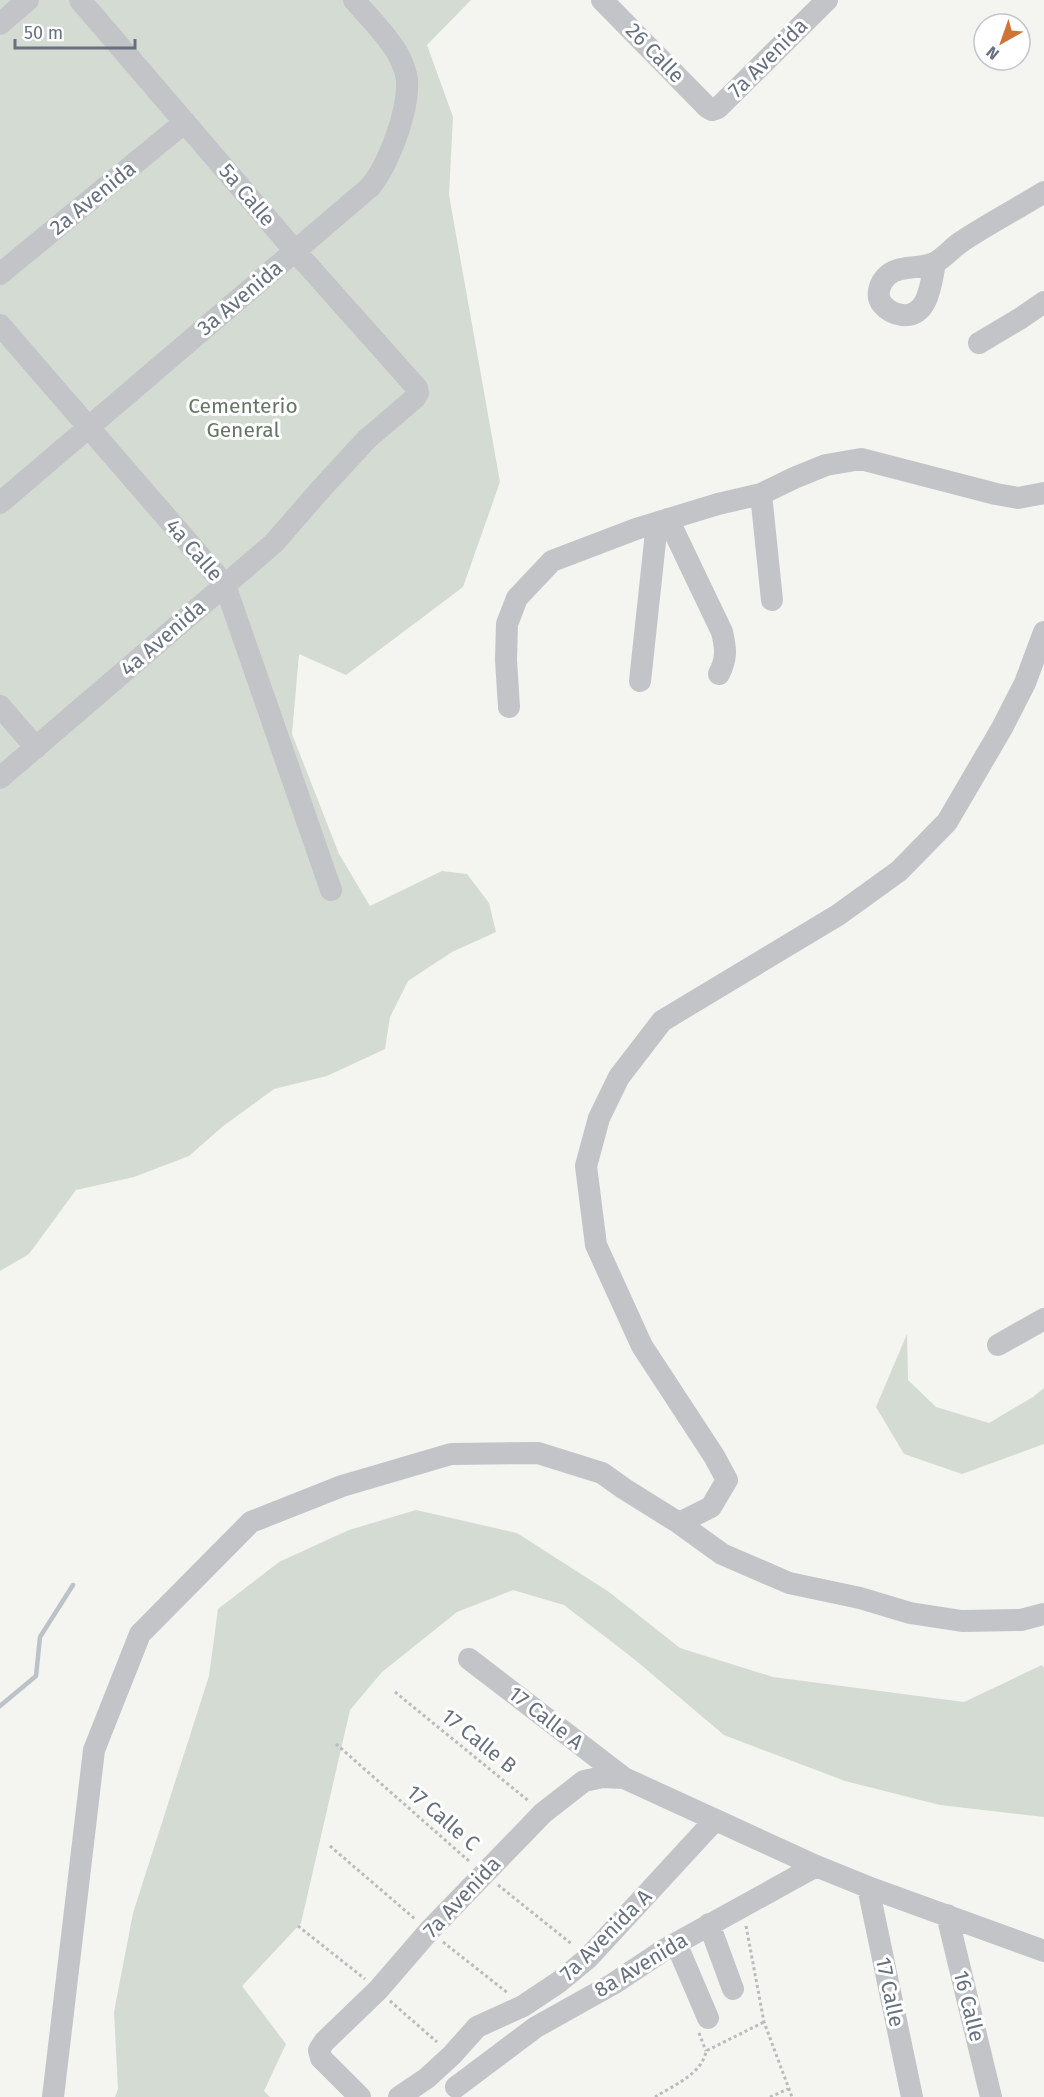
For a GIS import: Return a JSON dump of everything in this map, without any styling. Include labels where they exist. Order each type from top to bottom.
[{"type":"street","points":[[0,24],[28,0]]},
{"type":"street","name":"5a Calle","points":[[80,0],[295,251],[417,388]]},
{"type":"street","name":"3a Avenida","points":[[0,503],[370,187],[386,165],[396,139],[407,90],[404,68],[397,52],[354,0]]},
{"type":"street","name":"26 Calle","points":[[602,0],[707,107]]},
{"type":"street","name":"7a Avenida","points":[[707,107],[712,110],[718,108],[827,0]]},
{"type":"street","name":"2a Avenida","points":[[0,274],[185,122]]},
{"type":"street","points":[[935,263],[962,241],[1044,192]]},
{"type":"street","points":[[979,343],[1044,302]]},
{"type":"street","name":"4a Calle","points":[[0,325],[225,585],[331,890]]},
{"type":"street","name":"4a Avenida","points":[[0,778],[274,543],[353,454],[415,398],[418,393],[417,388]]},
{"type":"street","points":[[509,707],[506,660],[507,624],[518,598],[552,561],[663,521],[761,494],[826,465],[861,459],[996,494],[1018,498],[1044,493]]},
{"type":"street","points":[[761,494],[772,600]]},
{"type":"street","points":[[663,521],[722,632],[727,651],[719,674]]},
{"type":"street","points":[[640,681],[663,521]]},
{"type":"street","points":[[679,1523],[711,1507],[727,1480],[714,1456],[642,1346],[596,1245],[586,1166],[599,1118],[619,1077],[663,1020],[838,915],[899,871],[948,822],[1025,683],[1044,632]]},
{"type":"street","points":[[1025,683],[1044,669]]},
{"type":"street","points":[[0,706],[36,748]]},
{"type":"street","points":[[998,1345],[1044,1318]]},
{"type":"street","points":[[53,2097],[94,1750],[140,1634],[251,1522],[342,1486],[451,1454],[538,1453],[602,1473],[722,1554],[789,1583],[860,1598],[910,1613],[962,1621],[1021,1620],[1044,1614]]},
{"type":"street","name":"17 Calle A","points":[[469,1659],[624,1778]]},
{"type":"street","name":"7a Avenida","points":[[360,2097],[321,2058],[320,2050],[324,2042],[378,1990],[483,1873],[543,1813],[584,1781],[603,1777],[624,1778]]},
{"type":"street","points":[[624,1778],[816,1866],[1044,1951]]},
{"type":"street","name":"7a Avenida A","points":[[399,2097],[427,2078],[477,2027],[523,2006],[559,1982],[588,1958],[715,1820]]},
{"type":"street","name":"8a Avenida","points":[[464,2081],[536,2027],[709,1924],[816,1866]]},
{"type":"street","name":"17 Calle","points":[[868,1887],[912,2097]]},
{"type":"street","name":"16 Calle","points":[[947,1915],[991,2097]]},
{"type":"street","points":[[709,1924],[733,1989]]},
{"type":"street","points":[[676,1943],[708,2018]]},
{"type":"path","name":"17 Calle B","points":[[395,1692],[543,1813]]},
{"type":"path","name":"17 Calle C","points":[[336,1744],[483,1873],[588,1958]]},
{"type":"path","points":[[743,1905],[764,2022],[792,2097]]},
{"type":"path","points":[[655,2097],[700,2068],[705,2060],[706,2051],[764,2022]]},
{"type":"path","points":[[770,2097],[788,2088]]},
{"type":"green space","name":"Cementerio General","points":[[0,0],[471,0],[427,45],[453,117],[449,195],[500,482],[463,587],[346,675],[299,654],[292,734],[339,854],[370,906],[442,871],[467,874],[489,903],[496,932],[452,952],[408,981],[390,1017],[385,1049],[327,1076],[274,1089],[222,1127],[189,1156],[134,1177],[76,1190],[29,1254],[0,1271]]},
{"type":"green space","points":[[907,1334],[908,1380],[936,1407],[989,1423],[1044,1388],[1044,1444],[962,1474],[904,1454],[876,1407]]},
{"type":"green space","points":[[416,1510],[517,1533],[609,1592],[680,1648],[773,1677],[964,1702],[1042,1665],[1044,1668],[1044,1817],[940,1805],[845,1781],[724,1735],[634,1659],[564,1605],[513,1590],[457,1612],[382,1672],[350,1710],[301,1923],[242,1986],[286,2044],[264,2091],[270,2097],[115,2097],[118,2089],[114,2012],[133,1913],[209,1676],[218,1609],[279,1562],[349,1530]]},
{"type":"waterway","points":[[0,1706],[36,1676],[40,1637],[73,1585]]}]
